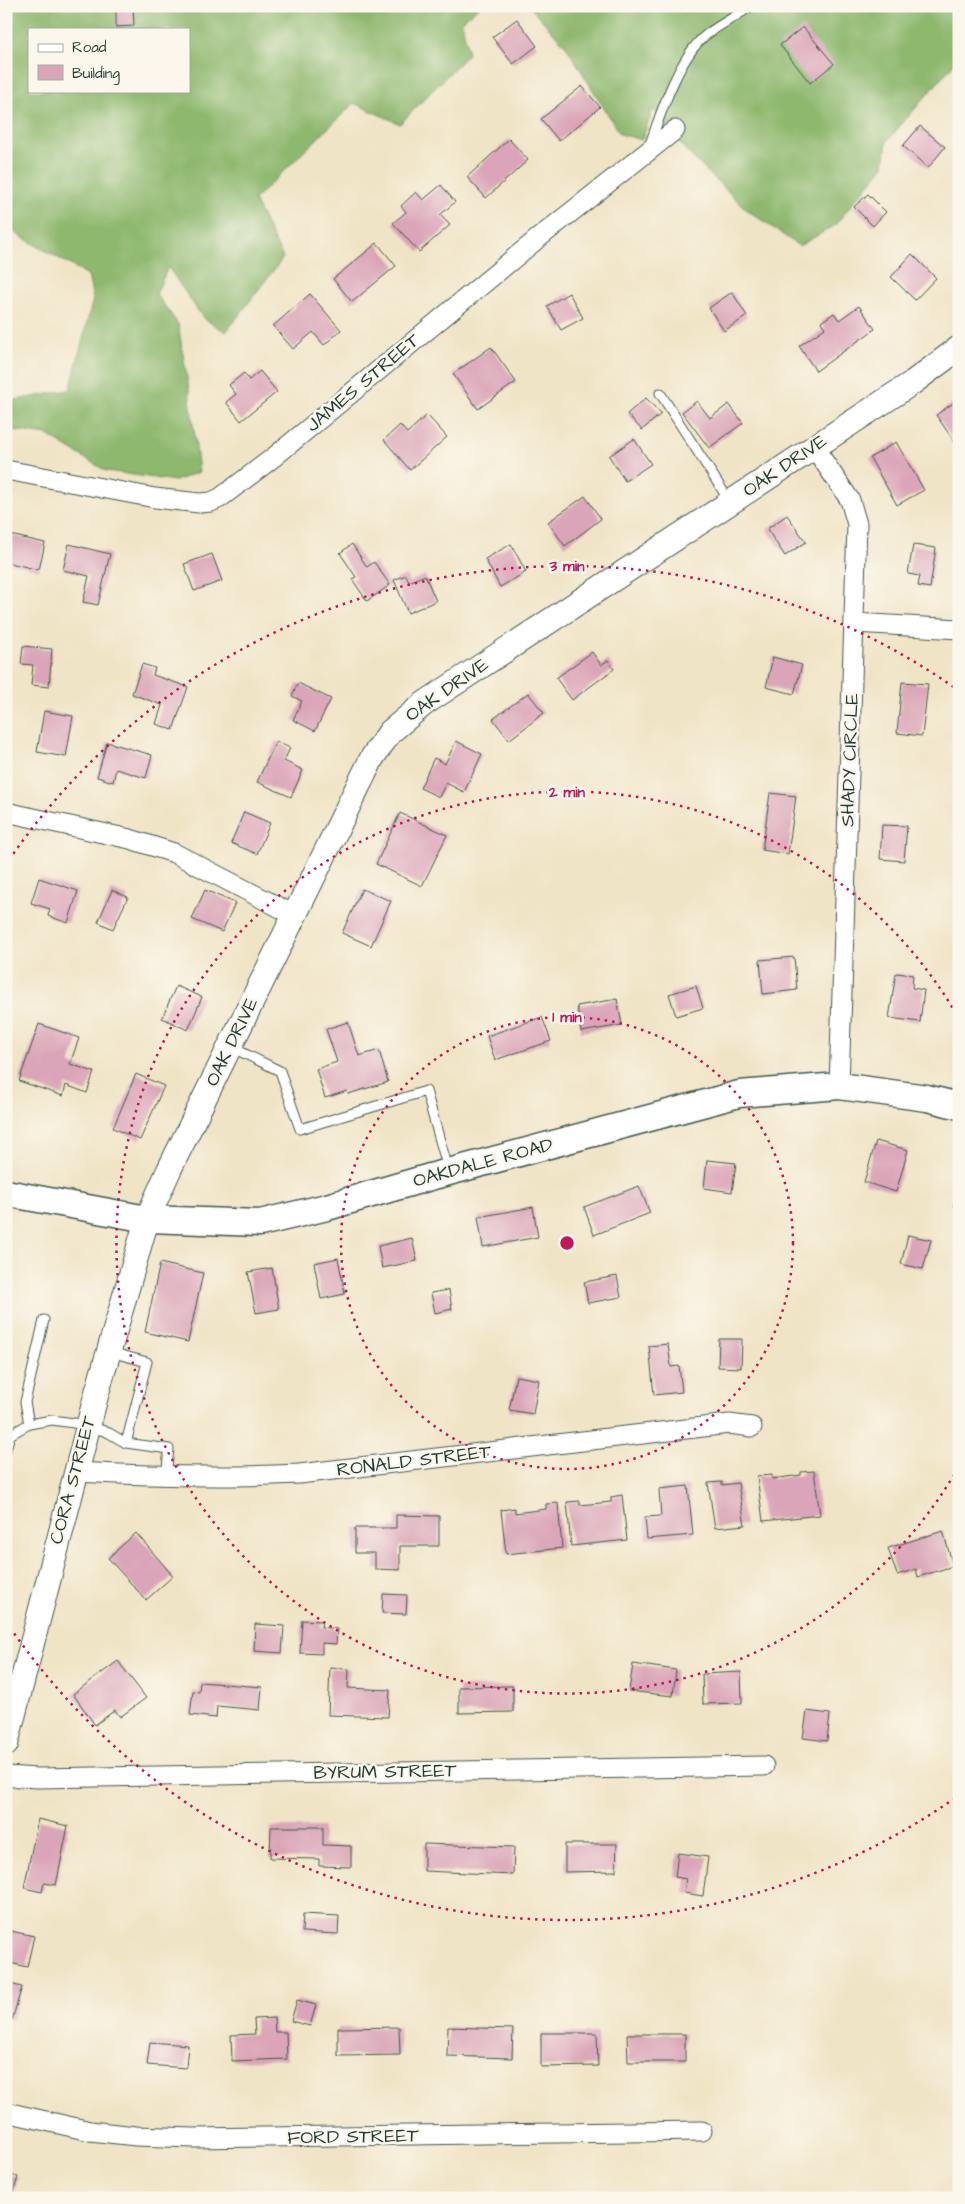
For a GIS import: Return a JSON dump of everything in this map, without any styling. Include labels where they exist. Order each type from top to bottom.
[{"type":"main road","name":"OAKDALE ROAD","points":[[6,1193],[147,1219],[260,1223],[327,1208],[449,1172],[739,1094],[839,1086],[927,1098],[959,1106]]},
{"type":"street","name":"JAMES STREET","points":[[6,470],[155,498],[199,503],[210,502],[220,498],[274,456],[536,240],[676,130]]},
{"type":"street","name":"OAK DRIVE","points":[[147,1219],[169,1170],[372,758],[390,732],[406,717],[937,367],[959,348]]},
{"type":"street","name":"SHADY CIRCLE","points":[[814,447],[854,508],[857,524],[839,1086]]},
{"type":"street","points":[[855,623],[959,629]]},
{"type":"street","points":[[6,812],[130,839],[174,853],[294,915]]},
{"type":"street","name":"CORA STREET","points":[[6,1744],[75,1472],[147,1219]]},
{"type":"street","name":"RONALD STREET","points":[[75,1472],[166,1477],[231,1477],[343,1470],[729,1424],[752,1427]]},
{"type":"street","name":"BYRUM STREET","points":[[6,1776],[57,1778],[764,1766]]},
{"type":"street","name":"FORD STREET","points":[[6,2112],[90,2131],[136,2136],[194,2138],[702,2131]]},
{"type":"lane","points":[[646,154],[665,103],[685,61],[704,36],[751,6]]},
{"type":"lane","points":[[660,393],[730,502]]},
{"type":"lane","points":[[230,1046],[280,1072],[300,1129],[426,1091],[449,1172]]},
{"type":"lane","points":[[29,1424],[25,1402],[44,1320]]},
{"type":"lane","points":[[108,1352],[147,1362],[126,1443]]},
{"type":"lane","points":[[6,1449],[8,1436],[29,1424],[52,1420],[88,1425],[109,1432],[126,1443],[169,1449],[166,1477]]},
{"type":"green space","points":[[6,6],[480,6],[462,21],[468,54],[400,124],[354,103],[254,200],[283,258],[226,332],[203,318],[168,267],[156,294],[178,324],[189,390],[199,472],[175,481],[106,471],[47,435],[6,429],[6,398],[10,401],[70,390],[93,299],[88,275],[6,228]]},
{"type":"green space","points":[[529,6],[959,6],[959,58],[887,141],[884,166],[834,226],[799,246],[747,210],[688,153],[653,109],[642,140],[620,134],[566,46]]},
{"type":"building","points":[[116,6],[150,6],[150,8],[133,8],[134,26],[116,27]]},
{"type":"building","points":[[517,19],[537,46],[513,64],[492,37]]},
{"type":"building","points":[[803,27],[834,64],[810,83],[780,45]]},
{"type":"building","points":[[582,86],[600,107],[559,141],[541,119]]},
{"type":"building","points":[[920,126],[945,147],[928,168],[903,146]]},
{"type":"building","points":[[509,139],[528,160],[486,198],[467,177]]},
{"type":"building","points":[[441,185],[455,202],[440,215],[450,225],[419,252],[393,223],[406,212],[401,206],[416,192],[423,200]]},
{"type":"building","points":[[868,194],[886,212],[873,226],[854,207]]},
{"type":"building","points":[[377,243],[396,266],[352,302],[333,279]]},
{"type":"building","points":[[912,254],[936,278],[915,300],[891,277]]},
{"type":"building","points":[[732,292],[747,316],[724,331],[709,308]]},
{"type":"building","points":[[569,293],[583,318],[561,330],[547,306]]},
{"type":"building","points":[[310,294],[341,330],[324,345],[313,332],[293,349],[273,326]]},
{"type":"building","points":[[859,306],[875,329],[816,371],[799,346],[825,328],[821,322],[834,313],[839,320]]},
{"type":"building","points":[[491,347],[516,382],[478,409],[453,374]]},
{"type":"building","points":[[260,371],[277,392],[241,421],[226,402],[236,394],[229,385],[244,373],[249,380]]},
{"type":"building","points":[[646,398],[661,414],[642,430],[627,414]]},
{"type":"building","points":[[959,399],[959,442],[956,444],[936,415]]},
{"type":"building","points":[[697,401],[710,418],[729,404],[743,423],[709,448],[682,412]]},
{"type":"building","points":[[427,415],[447,437],[410,470],[384,440],[400,425],[407,433]]},
{"type":"building","points":[[634,439],[651,464],[625,481],[609,456]]},
{"type":"building","points":[[896,442],[924,490],[897,505],[870,458]]},
{"type":"building","points":[[585,496],[601,519],[565,546],[548,522]]},
{"type":"building","points":[[787,515],[806,542],[785,556],[767,529]]},
{"type":"building","points":[[6,534],[45,543],[39,570],[6,562]]},
{"type":"building","points":[[69,544],[110,554],[98,605],[83,602],[89,576],[63,570]]},
{"type":"building","points":[[352,544],[367,567],[374,562],[390,585],[367,601],[352,579],[356,577],[340,553]]},
{"type":"building","points":[[511,544],[526,572],[500,587],[485,559]]},
{"type":"building","points":[[913,545],[936,548],[930,588],[918,586],[920,576],[908,574]]},
{"type":"building","points":[[212,554],[222,581],[194,591],[184,564]]},
{"type":"building","points":[[406,575],[409,582],[425,575],[436,601],[408,613],[394,580]]},
{"type":"building","points":[[23,646],[52,649],[49,687],[31,685],[33,665],[21,664]]},
{"type":"building","points":[[592,652],[601,665],[608,660],[614,669],[572,700],[556,678]]},
{"type":"building","points":[[773,657],[802,665],[794,694],[766,687]]},
{"type":"building","points":[[142,664],[155,668],[153,675],[188,687],[173,730],[156,724],[162,705],[132,694]]},
{"type":"building","points":[[959,673],[959,694],[954,693]]},
{"type":"building","points":[[902,682],[928,684],[922,736],[897,733]]},
{"type":"building","points":[[298,683],[331,699],[315,731],[293,720],[302,701],[292,696]]},
{"type":"building","points":[[528,693],[544,713],[509,740],[493,719]]},
{"type":"building","points":[[44,711],[73,716],[66,757],[37,752]]},
{"type":"building","points":[[276,741],[290,748],[284,761],[303,770],[291,797],[257,782]]},
{"type":"building","points":[[456,741],[482,754],[464,792],[446,783],[439,797],[420,788],[434,758],[445,764]]},
{"type":"building","points":[[107,742],[152,755],[146,778],[116,769],[113,782],[97,777]]},
{"type":"building","points":[[770,793],[796,796],[788,854],[762,850]]},
{"type":"building","points":[[244,812],[270,823],[257,854],[231,843]]},
{"type":"building","points":[[400,813],[447,835],[422,886],[376,864]]},
{"type":"building","points":[[882,825],[907,826],[904,861],[880,859]]},
{"type":"building","points":[[39,878],[78,891],[68,923],[48,916],[50,909],[31,903]]},
{"type":"building","points":[[362,889],[391,901],[371,946],[342,933]]},
{"type":"building","points":[[112,890],[128,897],[113,929],[98,922]]},
{"type":"building","points":[[205,890],[235,903],[222,932],[192,919]]},
{"type":"building","points":[[794,957],[797,990],[763,994],[760,960]]},
{"type":"building","points":[[896,973],[913,975],[912,988],[924,990],[920,1022],[889,1018]]},
{"type":"building","points":[[176,986],[202,997],[188,1030],[162,1018]]},
{"type":"building","points":[[696,986],[703,1008],[676,1016],[669,994]]},
{"type":"building","points":[[617,999],[622,1025],[581,1032],[577,1006]]},
{"type":"building","points":[[542,1017],[551,1041],[495,1060],[487,1036]]},
{"type":"building","points":[[348,1022],[359,1056],[379,1050],[388,1082],[348,1094],[347,1091],[325,1098],[316,1069],[337,1062],[326,1029]]},
{"type":"building","points":[[39,1024],[79,1038],[70,1064],[94,1072],[87,1093],[66,1085],[63,1096],[19,1081]]},
{"type":"building","points":[[136,1074],[164,1086],[140,1140],[113,1128]]},
{"type":"building","points":[[876,1141],[908,1150],[896,1192],[864,1182]]},
{"type":"building","points":[[707,1160],[736,1163],[732,1192],[704,1188]]},
{"type":"building","points":[[639,1186],[650,1213],[594,1235],[584,1207]]},
{"type":"building","points":[[959,1187],[959,1208],[953,1206]]},
{"type":"building","points":[[533,1207],[538,1237],[483,1247],[478,1217]]},
{"type":"building","points":[[908,1235],[931,1240],[923,1269],[901,1264]]},
{"type":"building","points":[[412,1238],[417,1261],[382,1268],[378,1246]]},
{"type":"building","points":[[338,1258],[345,1294],[321,1299],[314,1263]]},
{"type":"building","points":[[160,1263],[203,1273],[188,1342],[145,1332]]},
{"type":"building","points":[[272,1268],[279,1309],[256,1313],[248,1272]]},
{"type":"building","points":[[617,1276],[621,1297],[588,1303],[584,1282]]},
{"type":"building","points":[[449,1290],[452,1309],[435,1313],[431,1293]]},
{"type":"building","points":[[719,1339],[742,1339],[741,1368],[718,1367]]},
{"type":"building","points":[[668,1344],[671,1367],[679,1366],[682,1392],[654,1395],[649,1346]]},
{"type":"building","points":[[516,1376],[539,1380],[533,1414],[509,1410]]},
{"type":"building","points":[[814,1471],[820,1515],[763,1521],[757,1476],[772,1475],[772,1479]]},
{"type":"building","points":[[722,1482],[722,1485],[738,1483],[745,1525],[715,1528],[708,1483]]},
{"type":"building","points":[[688,1486],[693,1535],[647,1539],[645,1517],[661,1516],[659,1489]]},
{"type":"building","points":[[622,1495],[627,1540],[571,1546],[567,1502],[580,1501],[580,1505],[611,1502],[611,1497]]},
{"type":"building","points":[[558,1503],[562,1548],[506,1554],[501,1510],[515,1508],[515,1513],[546,1509],[546,1504]]},
{"type":"building","points":[[396,1515],[439,1516],[439,1546],[400,1546],[400,1570],[375,1569],[375,1553],[355,1553],[355,1528],[396,1528]]},
{"type":"building","points":[[943,1531],[953,1566],[918,1577],[916,1569],[897,1575],[888,1548]]},
{"type":"building","points":[[136,1533],[173,1576],[146,1600],[108,1558]]},
{"type":"building","points":[[383,1594],[407,1595],[406,1614],[382,1613]]},
{"type":"building","points":[[302,1620],[322,1621],[321,1627],[337,1629],[336,1644],[322,1643],[322,1654],[300,1653]]},
{"type":"building","points":[[255,1624],[284,1626],[282,1653],[254,1651]]},
{"type":"building","points":[[118,1661],[146,1698],[120,1717],[115,1710],[95,1725],[73,1694]]},
{"type":"building","points":[[633,1664],[676,1670],[673,1696],[629,1691]]},
{"type":"building","points":[[330,1668],[349,1669],[348,1688],[390,1690],[388,1717],[328,1715]]},
{"type":"building","points":[[741,1672],[742,1703],[703,1704],[702,1674]]},
{"type":"building","points":[[200,1682],[262,1687],[260,1710],[217,1706],[216,1718],[190,1715],[193,1691],[199,1692]]},
{"type":"building","points":[[513,1686],[513,1712],[459,1713],[459,1687]]},
{"type":"building","points":[[807,1711],[830,1714],[827,1741],[803,1738]]},
{"type":"building","points":[[38,1819],[68,1826],[56,1885],[44,1883],[42,1892],[24,1888]]},
{"type":"building","points":[[271,1827],[323,1827],[323,1845],[351,1846],[351,1867],[319,1866],[319,1859],[270,1858]]},
{"type":"building","points":[[424,1844],[514,1847],[513,1875],[424,1871]]},
{"type":"building","points":[[565,1844],[617,1844],[616,1871],[565,1872]]},
{"type":"building","points":[[678,1853],[708,1857],[703,1896],[684,1893],[686,1879],[675,1877]]},
{"type":"building","points":[[303,1914],[339,1916],[338,1934],[302,1932]]},
{"type":"building","points":[[6,1930],[34,1936],[27,1967],[6,1962]]},
{"type":"building","points":[[6,1983],[22,1987],[12,2020],[6,2018]]},
{"type":"building","points":[[297,2000],[316,2005],[310,2026],[291,2021]]},
{"type":"building","points":[[274,2018],[275,2032],[286,2032],[287,2059],[232,2061],[231,2035],[255,2034],[254,2019]]},
{"type":"building","points":[[399,2027],[400,2055],[338,2056],[338,2028]]},
{"type":"building","points":[[448,2027],[513,2029],[512,2058],[447,2056]]},
{"type":"building","points":[[541,2033],[597,2033],[598,2066],[541,2067]]},
{"type":"building","points":[[627,2034],[685,2034],[685,2062],[628,2062]]},
{"type":"building","points":[[150,2042],[188,2045],[186,2068],[147,2065]]},
{"type":"building","points":[[6,2174],[18,2177],[12,2198],[6,2198]]}]
